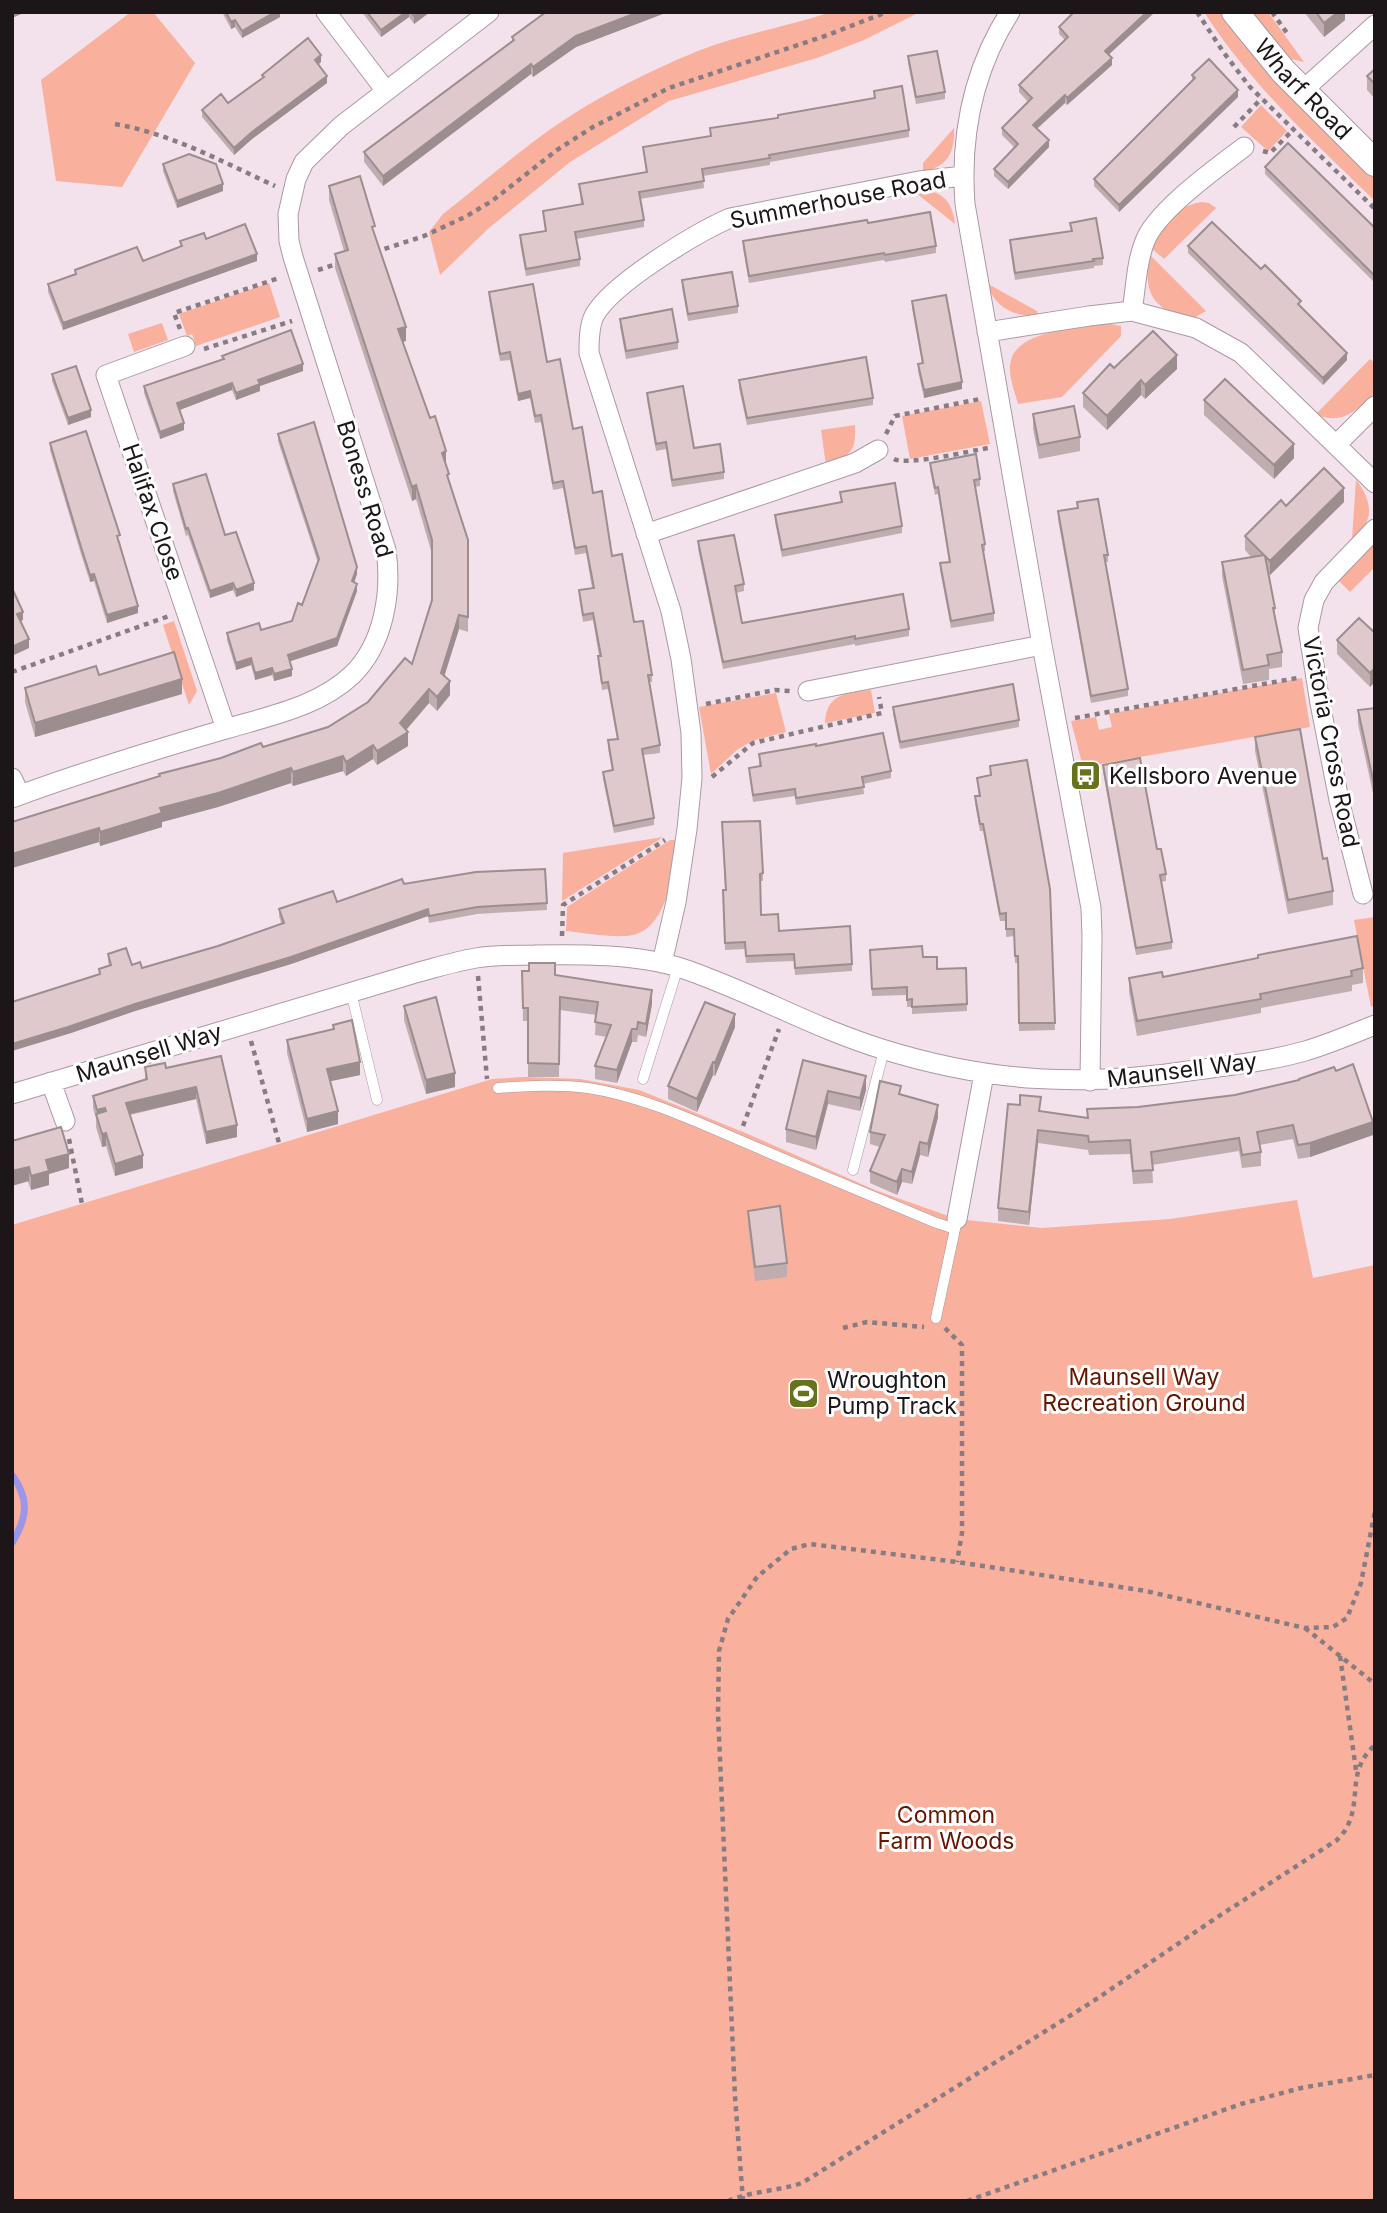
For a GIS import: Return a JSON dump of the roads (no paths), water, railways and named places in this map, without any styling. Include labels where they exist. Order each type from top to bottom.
[{"type":"main road","name":"Wharf Road","points":[[1235,12],[1265,51],[1302,91],[1375,163]]},
{"type":"street","points":[[326,12],[386,91]]},
{"type":"street","name":"Boness Road","points":[[15,790],[299,707],[343,682],[354,673],[369,651],[381,623],[388,594],[388,565],[382,533],[310,315],[289,241],[288,214],[291,194],[304,162],[341,126],[489,12]]},
{"type":"street","points":[[1010,12],[995,38],[976,82],[966,129],[964,176],[967,225],[1091,908],[1090,1081]]},
{"type":"street","points":[[1302,91],[1375,25]]},
{"type":"street","points":[[1132,311],[1141,254],[1151,229],[1158,219],[1204,177],[1244,148]]},
{"type":"street","name":"Summerhouse Road","points":[[670,965],[692,785],[688,708],[671,611],[589,354],[589,335],[594,316],[607,299],[625,283],[701,231],[730,218],[919,181],[964,176]]},
{"type":"street","points":[[987,332],[1132,311],[1196,328],[1241,353],[1375,483]]},
{"type":"street","name":"Halifax Close","points":[[185,346],[106,375],[226,729]]},
{"type":"street","points":[[1337,444],[1375,406]]},
{"type":"street","points":[[646,534],[855,463],[878,450]]},
{"type":"street","name":"Victoria Cross Road","points":[[1363,894],[1339,800],[1308,628],[1314,600],[1329,576],[1375,529]]},
{"type":"street","points":[[808,691],[1042,645]]},
{"type":"street","name":"Maunsell Way","points":[[12,1094],[351,992],[477,958],[565,954],[608,956],[670,965],[744,992],[829,1030],[884,1050],[984,1074],[1034,1080],[1090,1081],[1144,1077],[1258,1061],[1306,1050],[1375,1024]]},
{"type":"street","points":[[956,1224],[984,1074]]},
{"type":"street","name":"Maunsell Way","points":[[51,1083],[65,1121]]},
{"type":"lane","points":[[643,1079],[670,965]]},
{"type":"lane","points":[[351,992],[377,1100]]},
{"type":"lane","points":[[853,1170],[884,1050]]},
{"type":"lane","points":[[498,1088],[544,1086],[615,1093],[956,1224],[936,1318]]},
{"type":"waterway","points":[[12,1475],[24,1500],[21,1525],[12,1543]]},
{"type":"place","name":"Kellsboro Avenue","points":[[1086,776]]},
{"type":"place","name":"Wroughton Pump Track","points":[[804,1393]]},
{"type":"park label","name":"Maunsell Way Recreation Ground","points":[[1144,1390]]},
{"type":"park label","name":"Common Farm Woods","points":[[946,1828]]}]
